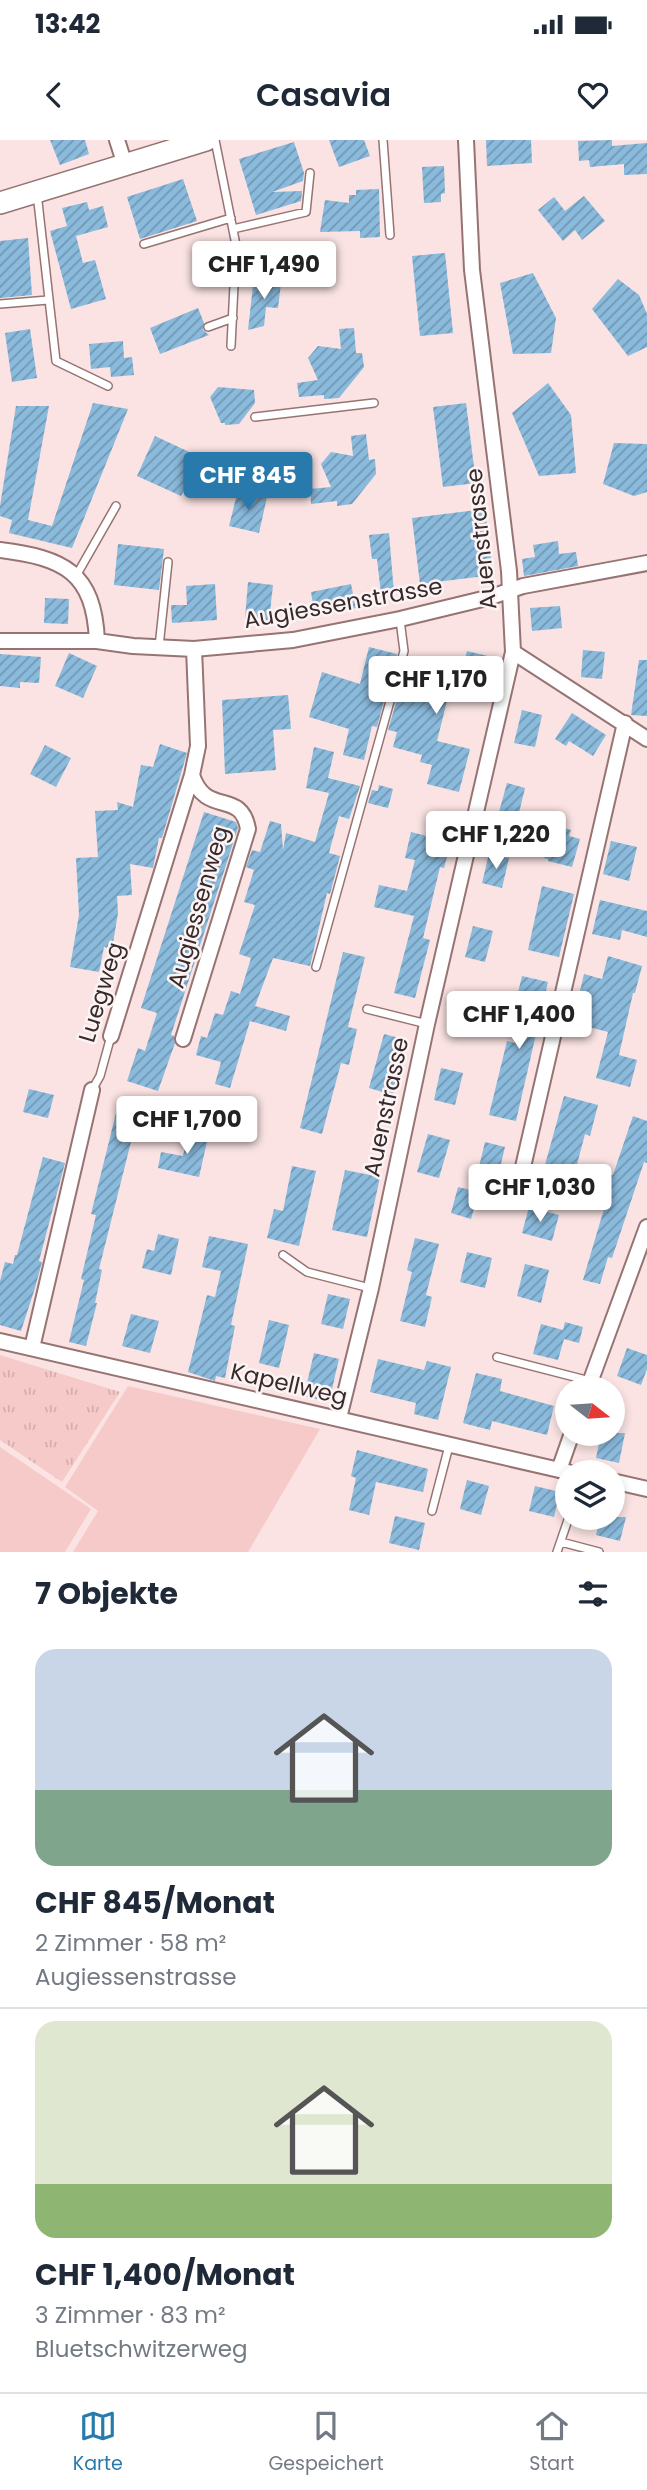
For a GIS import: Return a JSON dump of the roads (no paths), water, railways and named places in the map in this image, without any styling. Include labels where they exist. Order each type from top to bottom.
[{"type":"main road","points":[[0,203],[206,140]]},
{"type":"street","points":[[117,140],[125,165]]},
{"type":"street","name":"Auenstrasse","points":[[339,1418],[371,1288],[427,1024],[513,652],[510,590],[472,270],[466,140]]},
{"type":"street","points":[[0,550],[52,561],[76,576],[89,594],[96,620],[97,641]]},
{"type":"street","name":"Augiessenstrasse","points":[[0,641],[97,641],[194,649],[293,640],[400,619],[510,590],[647,563]]},
{"type":"street","name":"Luegweg","points":[[111,1036],[192,775],[198,746],[194,649]]},
{"type":"street","points":[[513,652],[647,738]]},
{"type":"street","points":[[523,1167],[625,723]]},
{"type":"street","name":"Augiessenweg","points":[[183,1039],[248,829],[246,817],[239,808],[205,797],[197,789],[192,775]]},
{"type":"street","name":"Luegweg","points":[[32,1348],[92,1090]]},
{"type":"street","points":[[592,1376],[647,1227]]},
{"type":"street","name":"Kapellweg","points":[[0,1341],[555,1469]]},
{"type":"street","points":[[625,1484],[647,1489]]},
{"type":"lane","points":[[215,140],[236,245],[231,346]]},
{"type":"lane","points":[[383,140],[390,235]]},
{"type":"lane","points":[[233,229],[306,212],[310,173]]},
{"type":"lane","points":[[37,193],[56,361],[107,386]]},
{"type":"lane","points":[[144,244],[231,218]]},
{"type":"lane","points":[[0,303],[48,300]]},
{"type":"lane","points":[[208,327],[233,318]]},
{"type":"lane","points":[[255,417],[374,403]]},
{"type":"lane","points":[[76,576],[116,506]]},
{"type":"lane","points":[[159,647],[168,562]]},
{"type":"lane","points":[[316,967],[404,651],[400,619]]},
{"type":"lane","points":[[368,1009],[427,1024]]},
{"type":"lane","name":"Luegweg","points":[[92,1090],[100,1076],[111,1036]]},
{"type":"lane","points":[[283,1255],[307,1272],[371,1288]]},
{"type":"lane","points":[[497,1357],[562,1376]]},
{"type":"lane","points":[[432,1511],[449,1446]]},
{"type":"lane","points":[[557,1552],[565,1530]]},
{"type":"lane","points":[[561,1542],[599,1552]]}]
